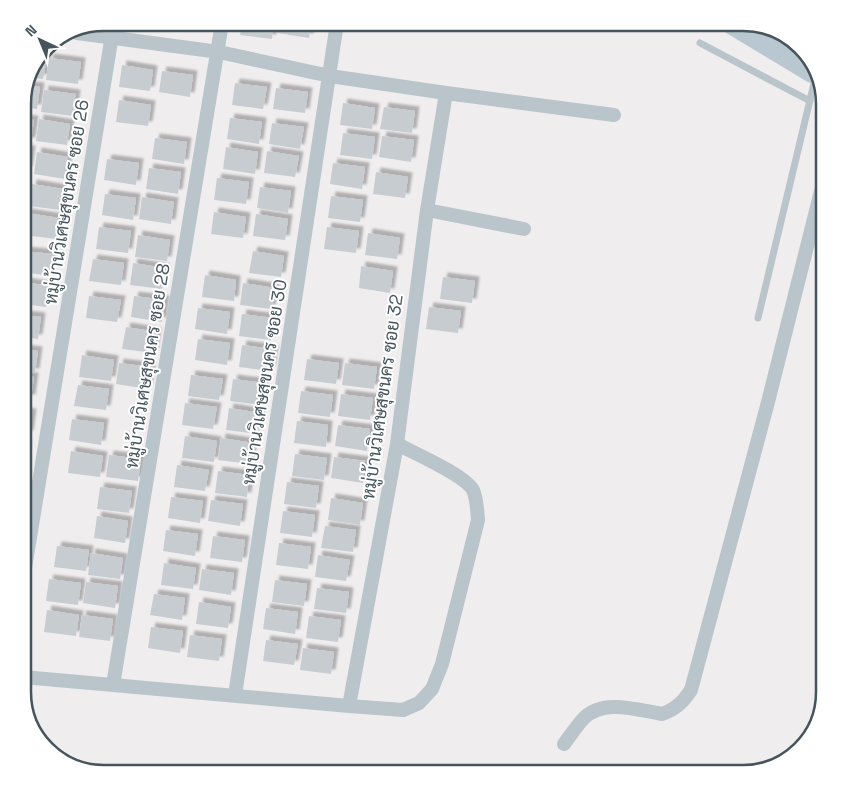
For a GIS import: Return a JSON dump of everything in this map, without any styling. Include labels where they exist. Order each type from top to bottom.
[{"type":"street","name":"หมู่บ้านวิเศษสุขนคร ซอย 26","points":[[31,531],[113,31]]},
{"type":"street","name":"หมู่บ้านวิเศษสุขนคร ซอย 28","points":[[113,685],[221,31]]},
{"type":"street","name":"หมู่บ้านวิเศษสุขนคร ซอย 30","points":[[235,695],[337,31]]},
{"type":"street","points":[[742,31],[807,70]]},
{"type":"street","points":[[85,34],[219,52],[330,76],[614,115]]},
{"type":"street","name":"หมู่บ้านวิเศษสุขนคร ซอย 32","points":[[349,706],[397,444],[427,210],[446,93]]},
{"type":"street","points":[[427,210],[524,229]]},
{"type":"street","points":[[564,744],[584,718],[596,711],[614,706],[662,714],[682,703],[691,690],[816,210]]},
{"type":"street","points":[[31,678],[403,710],[419,703],[432,690],[442,664],[478,520],[474,494],[462,478],[397,444]]},
{"type":"lane","points":[[700,43],[810,101]]},
{"type":"lane","points":[[758,318],[813,87]]},
{"type":"building","points":[[241,31],[273,31],[272,39],[240,35]]},
{"type":"building","points":[[277,31],[310,31],[309,38],[277,33]]},
{"type":"building","points":[[65,60],[81,62],[78,84],[46,80],[48,65],[65,65]]},
{"type":"building","points":[[43,65],[46,65],[43,79],[37,78]]},
{"type":"building","points":[[122,65],[153,70],[150,91],[119,87]]},
{"type":"building","points":[[162,71],[193,75],[190,97],[159,92]]},
{"type":"building","points":[[235,83],[267,87],[263,109],[232,105]]},
{"type":"building","points":[[34,86],[40,87],[37,109],[31,108]]},
{"type":"building","points":[[276,88],[308,92],[305,113],[273,109]]},
{"type":"building","points":[[44,90],[76,94],[73,116],[41,112]]},
{"type":"building","points":[[119,100],[151,105],[148,126],[116,122]]},
{"type":"building","points":[[343,103],[375,108],[372,129],[340,125]]},
{"type":"building","points":[[384,107],[415,111],[412,133],[380,129]]},
{"type":"building","points":[[230,118],[262,122],[259,144],[227,139]]},
{"type":"building","points":[[39,119],[70,124],[67,145],[36,141]]},
{"type":"building","points":[[31,120],[34,120],[31,142]]},
{"type":"building","points":[[272,123],[304,127],[300,149],[269,144]]},
{"type":"building","points":[[343,133],[375,137],[372,159],[340,155]]},
{"type":"building","points":[[382,136],[414,140],[411,162],[379,157]]},
{"type":"building","points":[[155,138],[187,142],[184,164],[152,159]]},
{"type":"building","points":[[226,147],[258,152],[255,174],[223,169]]},
{"type":"building","points":[[267,151],[299,156],[295,177],[264,173]]},
{"type":"building","points":[[37,152],[68,157],[65,179],[34,174]]},
{"type":"building","points":[[107,159],[139,163],[136,185],[104,180]]},
{"type":"building","points":[[333,163],[365,167],[362,189],[330,184]]},
{"type":"building","points":[[149,168],[181,172],[178,194],[146,189]]},
{"type":"building","points":[[376,172],[408,177],[405,198],[373,194]]},
{"type":"building","points":[[217,178],[249,182],[246,204],[214,200]]},
{"type":"building","points":[[32,184],[63,189],[60,210],[31,206]]},
{"type":"building","points":[[260,187],[291,191],[288,213],[257,208]]},
{"type":"building","points":[[105,194],[136,198],[133,220],[102,215]]},
{"type":"building","points":[[331,196],[363,200],[360,222],[328,218]]},
{"type":"building","points":[[142,197],[174,202],[171,224],[139,219]]},
{"type":"building","points":[[214,212],[246,217],[243,238],[211,234]]},
{"type":"building","points":[[31,214],[59,218],[56,239],[31,236]]},
{"type":"building","points":[[256,214],[288,219],[285,240],[253,236]]},
{"type":"building","points":[[99,227],[131,231],[128,253],[96,249]]},
{"type":"building","points":[[327,227],[359,231],[356,253],[324,249]]},
{"type":"building","points":[[368,233],[400,238],[397,259],[365,255]]},
{"type":"building","points":[[138,235],[170,240],[167,261],[135,257]]},
{"type":"building","points":[[253,251],[284,256],[281,277],[249,273]]},
{"type":"building","points":[[31,252],[53,254],[50,276],[31,273]]},
{"type":"building","points":[[93,259],[124,263],[121,285],[89,281]]},
{"type":"building","points":[[133,263],[165,268],[162,289],[130,285]]},
{"type":"building","points":[[361,266],[393,271],[390,293],[359,288]]},
{"type":"building","points":[[205,275],[236,280],[234,301],[202,297]]},
{"type":"building","points":[[443,277],[475,281],[472,303],[440,299]]},
{"type":"building","points":[[31,283],[50,286],[46,307],[31,305]]},
{"type":"building","points":[[243,283],[275,288],[271,309],[240,305]]},
{"type":"building","points":[[89,296],[121,300],[117,322],[86,318]]},
{"type":"building","points":[[134,296],[165,300],[162,322],[131,317]]},
{"type":"building","points":[[429,307],[461,311],[458,333],[426,329]]},
{"type":"building","points":[[198,308],[230,312],[227,334],[195,329]]},
{"type":"building","points":[[242,314],[274,318],[271,340],[239,336]]},
{"type":"building","points":[[31,316],[41,317],[38,339],[31,338]]},
{"type":"building","points":[[126,327],[157,332],[154,353],[122,349]]},
{"type":"building","points":[[198,339],[230,343],[227,365],[195,360]]},
{"type":"building","points":[[242,345],[274,349],[271,371],[239,367]]},
{"type":"building","points":[[31,350],[38,351],[35,373],[31,372]]},
{"type":"building","points":[[82,355],[114,360],[111,381],[79,377]]},
{"type":"building","points":[[307,359],[339,363],[336,384],[304,380]]},
{"type":"building","points":[[119,363],[151,367],[148,389],[116,384]]},
{"type":"building","points":[[345,363],[377,367],[374,389],[342,385]]},
{"type":"building","points":[[191,375],[223,379],[219,400],[188,396]]},
{"type":"building","points":[[31,377],[34,377],[31,399]]},
{"type":"building","points":[[233,379],[265,383],[262,405],[230,401]]},
{"type":"building","points":[[78,385],[109,389],[106,410],[74,406]]},
{"type":"building","points":[[301,391],[333,395],[330,417],[298,413]]},
{"type":"building","points":[[341,394],[373,398],[370,420],[338,416]]},
{"type":"building","points":[[185,403],[217,407],[213,429],[182,425]]},
{"type":"building","points":[[229,408],[261,413],[258,434],[226,430]]},
{"type":"building","points":[[72,419],[104,423],[101,445],[69,440]]},
{"type":"building","points":[[297,421],[328,425],[326,447],[294,443]]},
{"type":"building","points":[[338,425],[370,429],[367,451],[335,446]]},
{"type":"building","points":[[185,436],[217,441],[214,462],[182,458]]},
{"type":"building","points":[[221,438],[253,443],[250,464],[218,460]]},
{"type":"building","points":[[71,451],[103,456],[100,477],[68,473]]},
{"type":"building","points":[[295,454],[327,458],[324,480],[292,476]]},
{"type":"building","points":[[109,455],[141,459],[138,481],[106,477]]},
{"type":"building","points":[[334,457],[365,461],[363,483],[331,478]]},
{"type":"building","points":[[177,465],[209,470],[205,491],[174,487]]},
{"type":"building","points":[[218,471],[249,475],[247,497],[215,493]]},
{"type":"building","points":[[287,482],[319,486],[316,508],[284,504]]},
{"type":"building","points":[[100,487],[132,491],[129,513],[97,509]]},
{"type":"building","points":[[171,497],[203,501],[200,523],[168,518]]},
{"type":"building","points":[[331,498],[363,503],[360,525],[328,520]]},
{"type":"building","points":[[211,500],[243,504],[240,526],[208,521]]},
{"type":"building","points":[[283,511],[315,515],[312,537],[280,533]]},
{"type":"building","points":[[97,516],[128,521],[125,543],[94,538]]},
{"type":"building","points":[[325,526],[356,530],[353,552],[321,548]]},
{"type":"building","points":[[166,530],[198,534],[195,556],[163,551]]},
{"type":"building","points":[[213,536],[245,540],[242,562],[210,558]]},
{"type":"building","points":[[279,543],[311,547],[308,569],[276,565]]},
{"type":"building","points":[[57,546],[89,550],[86,571],[54,567]]},
{"type":"building","points":[[91,553],[123,558],[120,579],[88,575]]},
{"type":"building","points":[[318,555],[350,560],[346,581],[315,577]]},
{"type":"building","points":[[164,563],[196,568],[193,589],[161,585]]},
{"type":"building","points":[[202,569],[234,573],[231,595],[199,590]]},
{"type":"building","points":[[49,579],[81,583],[78,605],[46,601]]},
{"type":"building","points":[[275,580],[307,584],[304,606],[272,602]]},
{"type":"building","points":[[86,582],[118,586],[115,608],[83,603]]},
{"type":"building","points":[[317,588],[349,592],[346,613],[314,609]]},
{"type":"building","points":[[154,594],[185,598],[182,620],[150,615]]},
{"type":"building","points":[[199,602],[231,607],[228,628],[196,624]]},
{"type":"building","points":[[266,608],[298,612],[295,634],[263,629]]},
{"type":"building","points":[[47,610],[79,615],[76,636],[44,632]]},
{"type":"building","points":[[82,615],[113,619],[110,641],[79,637]]},
{"type":"building","points":[[309,616],[341,620],[338,642],[306,638]]},
{"type":"building","points":[[151,627],[183,631],[180,653],[148,648]]},
{"type":"building","points":[[190,635],[222,639],[219,661],[187,657]]},
{"type":"building","points":[[266,640],[298,644],[294,665],[263,661]]},
{"type":"building","points":[[303,648],[334,652],[331,674],[300,670]]}]
